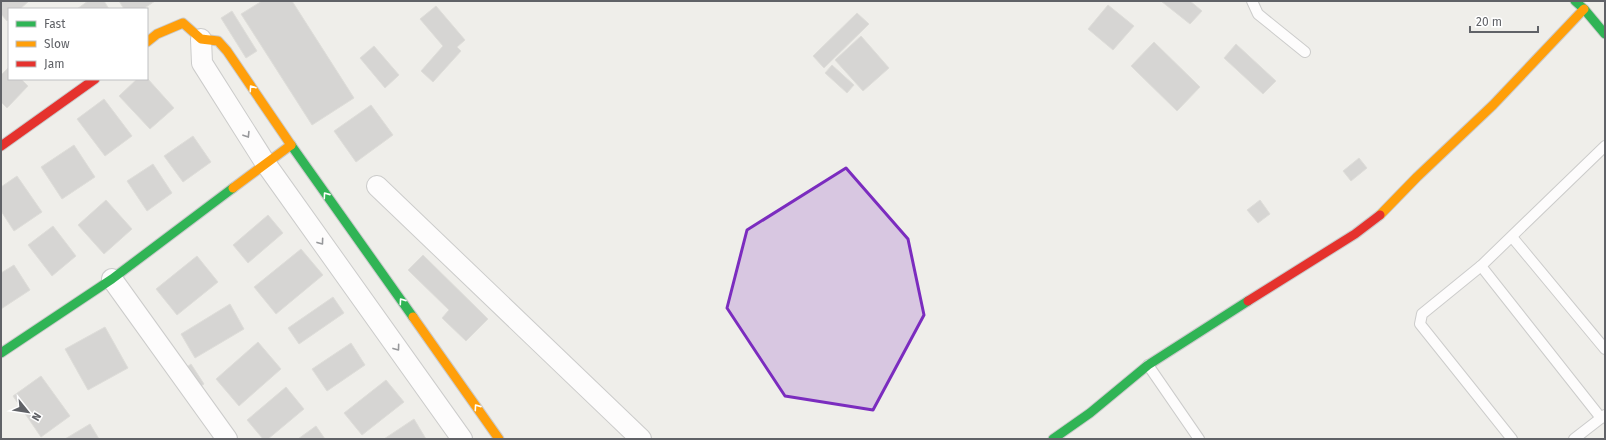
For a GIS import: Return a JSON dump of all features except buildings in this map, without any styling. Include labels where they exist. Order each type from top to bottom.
[{"type":"main road","points":[[1575,1],[1584,9],[1605,34]]},
{"type":"main road","points":[[1053,439],[1090,413],[1148,365],[1355,234],[1386,210],[1417,177],[1493,105],[1584,9]]},
{"type":"main road","points":[[148,41],[157,34],[183,23],[200,39],[218,41],[227,51],[291,145],[499,439]]},
{"type":"main road","points":[[1,146],[94,80]]},
{"type":"main road","points":[[1,353],[112,279],[291,145]]},
{"type":"street","points":[[200,39],[202,63],[266,164],[462,439]]},
{"type":"street","points":[[377,186],[641,439]]},
{"type":"street","points":[[112,279],[227,439]]},
{"type":"lane","points":[[1252,1],[1258,14],[1305,52]]},
{"type":"lane","points":[[1512,439],[1420,324],[1422,314],[1481,266],[1605,146]]},
{"type":"lane","points":[[1512,237],[1605,349]]},
{"type":"lane","points":[[1481,266],[1603,416],[1574,439]]},
{"type":"lane","points":[[1148,365],[1199,439]]},
{"type":"highlighted area","points":[[846,168],[908,239],[924,315],[873,410],[785,396],[727,308],[747,230]]},
{"type":"traffic: fast","points":[[1575,1],[1584,9],[1605,34]]},
{"type":"traffic: fast","points":[[291,145],[413,317]]},
{"type":"traffic: fast","points":[[1,353],[112,279],[233,188]]},
{"type":"traffic: fast","points":[[1053,439],[1090,413],[1148,365],[1248,301]]},
{"type":"traffic: slow","points":[[1380,215],[1417,177],[1493,105],[1584,9]]},
{"type":"traffic: slow","points":[[148,41],[157,34],[183,23],[201,39],[218,41],[227,51],[291,145]]},
{"type":"traffic: slow","points":[[233,188],[291,145]]},
{"type":"traffic: slow","points":[[413,317],[499,439]]},
{"type":"traffic: jam","points":[[1,146],[94,80]]},
{"type":"traffic: jam","points":[[1248,301],[1355,234],[1380,215]]}]
